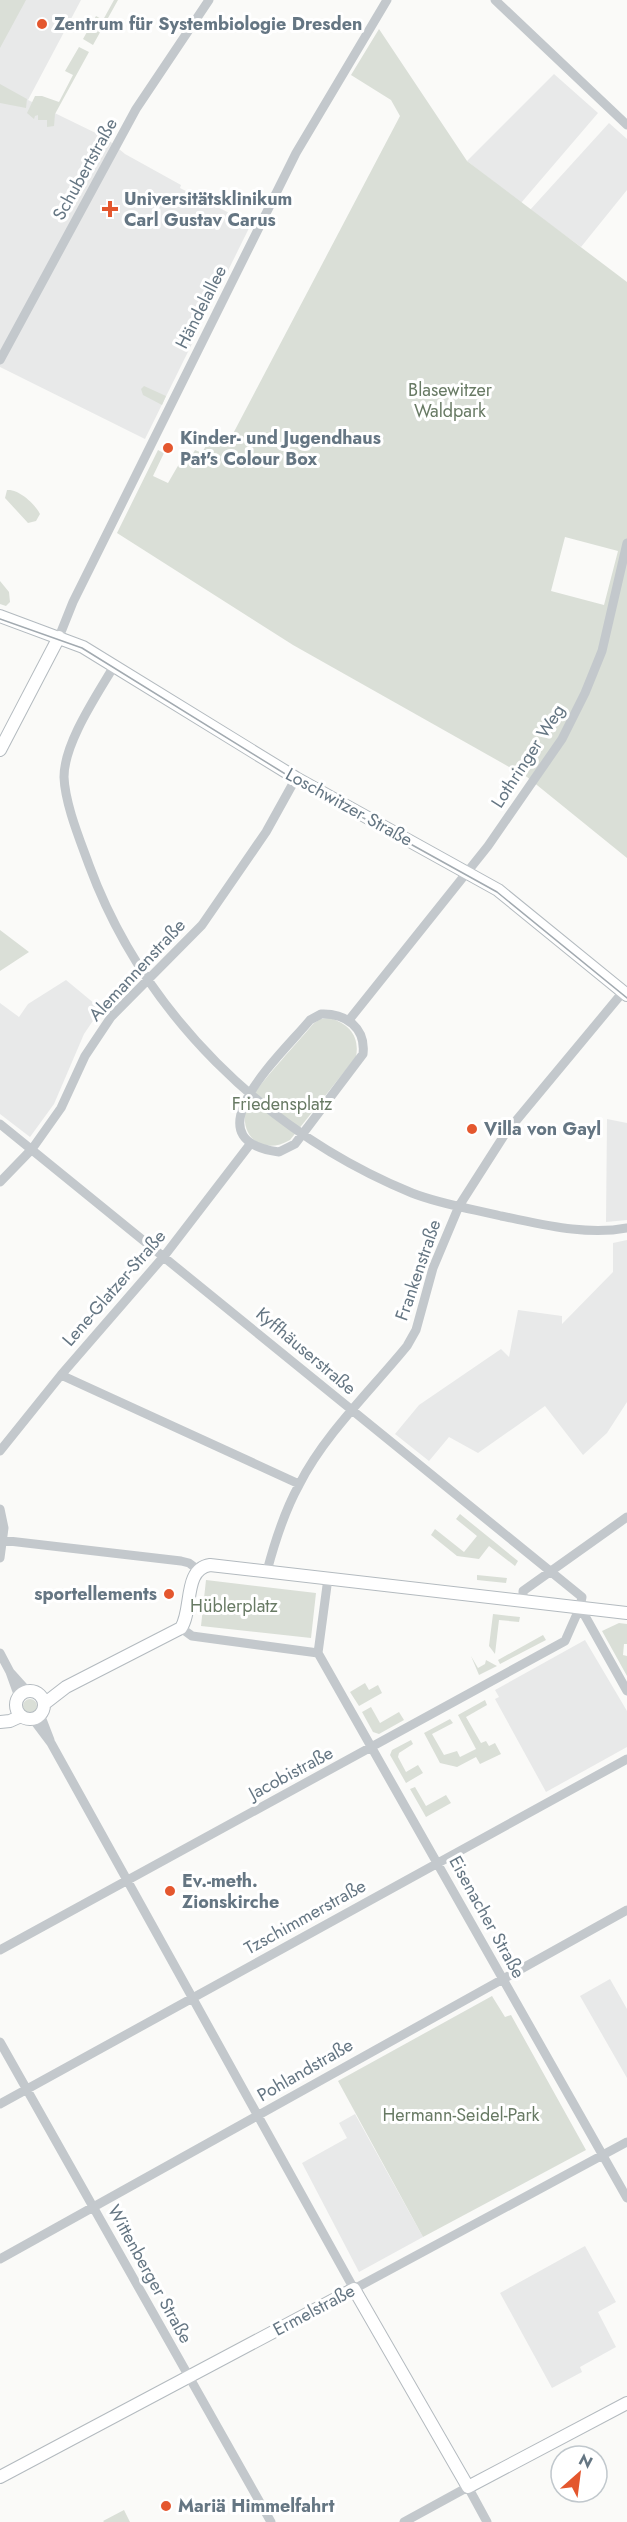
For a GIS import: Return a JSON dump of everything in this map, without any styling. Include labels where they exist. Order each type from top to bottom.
[{"type":"street","name":"Schubertstraße","points":[[0,360],[136,109],[209,0]]},
{"type":"street","name":"Händelallee","points":[[59,637],[73,602],[296,153],[387,0]]},
{"type":"street","points":[[495,0],[627,125]]},
{"type":"street","name":"Lothringer Weg","points":[[466,873],[536,780],[562,739],[585,693],[606,635],[627,543]]},
{"type":"street","name":"Loschwitzer Straße","points":[[0,616],[83,647],[296,778],[510,898],[625,994]]},
{"type":"street","points":[[0,750],[59,637]]},
{"type":"street","points":[[114,666],[70,746],[64,777],[76,829],[98,888],[147,981],[200,1046],[249,1094],[303,1134],[358,1167],[405,1189],[459,1206],[566,1228],[613,1231],[627,1228]]},
{"type":"street","name":"Alemannenstraße","points":[[0,1182],[32,1149],[61,1108],[85,1056],[111,1017],[202,925],[266,832],[296,778]]},
{"type":"street","points":[[349,1020],[466,873]]},
{"type":"street","name":"Frankenstraße","points":[[267,1571],[278,1531],[299,1484],[316,1456],[407,1346],[416,1330],[433,1268],[459,1206],[505,1134],[625,994]]},
{"type":"street","points":[[321,1014],[332,1014],[349,1020],[361,1036],[363,1054],[295,1144],[279,1152],[266,1151],[250,1143],[238,1127],[240,1110],[249,1094],[310,1020],[321,1014]]},
{"type":"street","name":"Kyffhäuserstraße","points":[[0,1124],[165,1255],[353,1412],[551,1571],[582,1597],[580,1607]]},
{"type":"street","name":"Lene-Glatzer-Straße","points":[[0,1451],[61,1375],[165,1255],[250,1143]]},
{"type":"street","points":[[61,1375],[299,1484]]},
{"type":"street","points":[[0,1509],[2,1540],[0,1558]]},
{"type":"street","points":[[523,1600],[523,1591],[627,1517]]},
{"type":"street","points":[[2,1540],[181,1561],[197,1569]]},
{"type":"street","points":[[197,1569],[210,1564],[627,1612]]},
{"type":"street","points":[[0,1721],[182,1628],[197,1569]]},
{"type":"street","points":[[182,1628],[192,1636],[318,1653],[328,1578]]},
{"type":"street","points":[[580,1607],[627,1690]]},
{"type":"street","name":"Jacobistraße","points":[[0,1950],[565,1641],[580,1607]]},
{"type":"street","points":[[0,1653],[354,2289],[488,2522]]},
{"type":"street","name":"Eisenacher Straße","points":[[318,1653],[627,2198]]},
{"type":"street","name":"Tzschimmerstraße","points":[[0,2104],[627,1759]]},
{"type":"street","name":"Pohlandstraße","points":[[0,2259],[627,1910]]},
{"type":"street","name":"Wittenberger Straße","points":[[0,2042],[271,2522]]},
{"type":"street","name":"Ermelstraße","points":[[0,2477],[627,2142]]},
{"type":"street","points":[[404,2522],[627,2403]]},
{"type":"shaded area","name":"Universitätsklinikum Carl Gustav Carus","points":[[0,0],[81,0],[28,100],[106,138],[125,154],[181,185],[180,188],[251,224],[145,439],[0,367]]},
{"type":"shaded area","points":[[554,74],[598,113],[521,203],[467,161]]},
{"type":"shaded area","points":[[609,123],[627,139],[627,190],[581,247],[530,210]]},
{"type":"shaded area","points":[[66,980],[101,1009],[84,1034],[54,1104],[30,1137],[0,1114],[0,1003],[19,1017],[28,1004]]},
{"type":"shaded area","points":[[607,1119],[627,1123],[627,1220],[606,1222]]},
{"type":"shaded area","points":[[627,1240],[627,1402],[607,1433],[583,1455],[545,1406],[478,1453],[449,1437],[429,1461],[395,1434],[419,1405],[501,1349],[509,1357],[518,1310],[562,1316],[562,1324],[613,1272],[613,1243]]},
{"type":"shaded area","points":[[585,1640],[627,1711],[627,1747],[546,1792],[495,1699],[499,1697],[495,1690]]},
{"type":"shaded area","points":[[610,1979],[627,2009],[627,2078],[580,1996]]},
{"type":"shaded area","points":[[355,2114],[423,2237],[359,2272],[302,2163],[347,2138],[339,2123]]},
{"type":"shaded area","points":[[585,2246],[616,2302],[598,2312],[616,2347],[580,2367],[582,2372],[552,2388],[500,2293]]},
{"type":"green space","points":[[0,0],[26,0],[0,48]]},
{"type":"green space","points":[[114,0],[118,0],[93,45],[83,39],[96,16],[103,20]]},
{"type":"green space","name":"Blasewitzer Waldpark","points":[[379,29],[467,161],[627,282],[627,858],[527,777],[293,645],[117,533],[158,450],[164,453],[153,476],[168,483],[179,464],[186,467],[195,450],[202,453],[209,440],[226,447],[400,116],[391,100],[351,75]],"holes":[[[565,537],[618,551],[604,605],[551,591]]]},
{"type":"green space","points":[[79,47],[89,52],[55,114],[54,126],[47,127],[47,120],[38,120],[38,115],[34,119],[27,113],[35,96],[59,102],[73,75],[65,71]]},
{"type":"green space","points":[[0,84],[27,99],[26,108],[0,103]]},
{"type":"green space","points":[[144,386],[166,396],[162,405],[143,395],[141,389]]},
{"type":"green space","points":[[7,490],[17,492],[34,506],[40,514],[36,521],[28,523],[5,498]]},
{"type":"green space","points":[[0,581],[9,592],[10,602],[6,606],[0,604]]},
{"type":"green space","points":[[0,930],[29,952],[0,971]]},
{"type":"green space","name":"Friedensplatz","points":[[330,1018],[348,1027],[352,1032],[356,1043],[356,1057],[290,1140],[271,1146],[255,1141],[246,1127],[246,1108],[249,1101],[313,1024],[320,1019]]},
{"type":"green space","points":[[460,1514],[518,1561],[515,1566],[489,1546],[479,1559],[457,1556],[431,1535],[435,1529],[464,1552],[477,1536],[456,1519]]},
{"type":"green space","points":[[477,1575],[507,1578],[506,1583],[477,1580]]},
{"type":"green space","name":"Hüblerplatz","points":[[206,1580],[316,1593],[311,1638],[201,1626]]},
{"type":"green space","points":[[493,1614],[520,1617],[519,1622],[499,1620],[495,1654],[489,1646]]},
{"type":"green space","points":[[619,1623],[627,1624],[627,1644],[624,1644],[623,1655],[627,1656],[627,1676],[602,1631]]},
{"type":"green space","points":[[543,1635],[546,1640],[500,1664],[498,1660]]},
{"type":"green space","points":[[471,1656],[478,1668],[485,1664],[486,1660],[497,1666],[479,1675]]},
{"type":"green space","points":[[365,1683],[369,1690],[378,1685],[382,1693],[359,1706],[350,1692]]},
{"type":"green space","points":[[30,1699],[35,1701],[37,1706],[35,1711],[30,1713],[25,1711],[23,1706],[25,1701]]},
{"type":"green space","points":[[485,1700],[487,1705],[466,1717],[481,1743],[486,1741],[489,1746],[495,1743],[501,1754],[480,1764],[476,1757],[457,1767],[440,1763],[424,1733],[450,1719],[453,1723],[432,1734],[444,1755],[457,1751],[460,1757],[476,1749],[458,1715]]},
{"type":"green space","points":[[371,1707],[380,1723],[399,1712],[404,1720],[379,1734],[373,1732],[362,1712]]},
{"type":"green space","points":[[411,1740],[413,1744],[399,1753],[398,1757],[406,1772],[418,1765],[423,1773],[406,1783],[390,1755],[392,1750]]},
{"type":"green space","points":[[415,1787],[426,1806],[446,1795],[451,1803],[426,1817],[410,1789]]},
{"type":"green space","name":"Hermann-Seidel-Park","points":[[492,1996],[505,2017],[511,2015],[586,2150],[423,2237],[338,2081]]},
{"type":"green space","points":[[124,2510],[130,2522],[103,2521]]},
{"type":"tram line","points":[[0,619],[82,648],[295,780],[497,892],[627,998]]},
{"type":"place","name":"Zentrum für Systembiologie Dresden","points":[[42,24]]},
{"type":"place","name":"Universitätsklinikum Carl Gustav Carus","points":[[110,209]]},
{"type":"place","name":"Kinder- und Jugendhaus Pat's Colour Box","points":[[168,448]]},
{"type":"place","name":"Villa von Gayl","points":[[472,1129]]},
{"type":"place","name":"sportellements","points":[[169,1594]]},
{"type":"place","name":"Ev.-meth. Zionskirche","points":[[170,1891]]},
{"type":"place","name":"Mariä Himmelfahrt","points":[[166,2506]]}]
